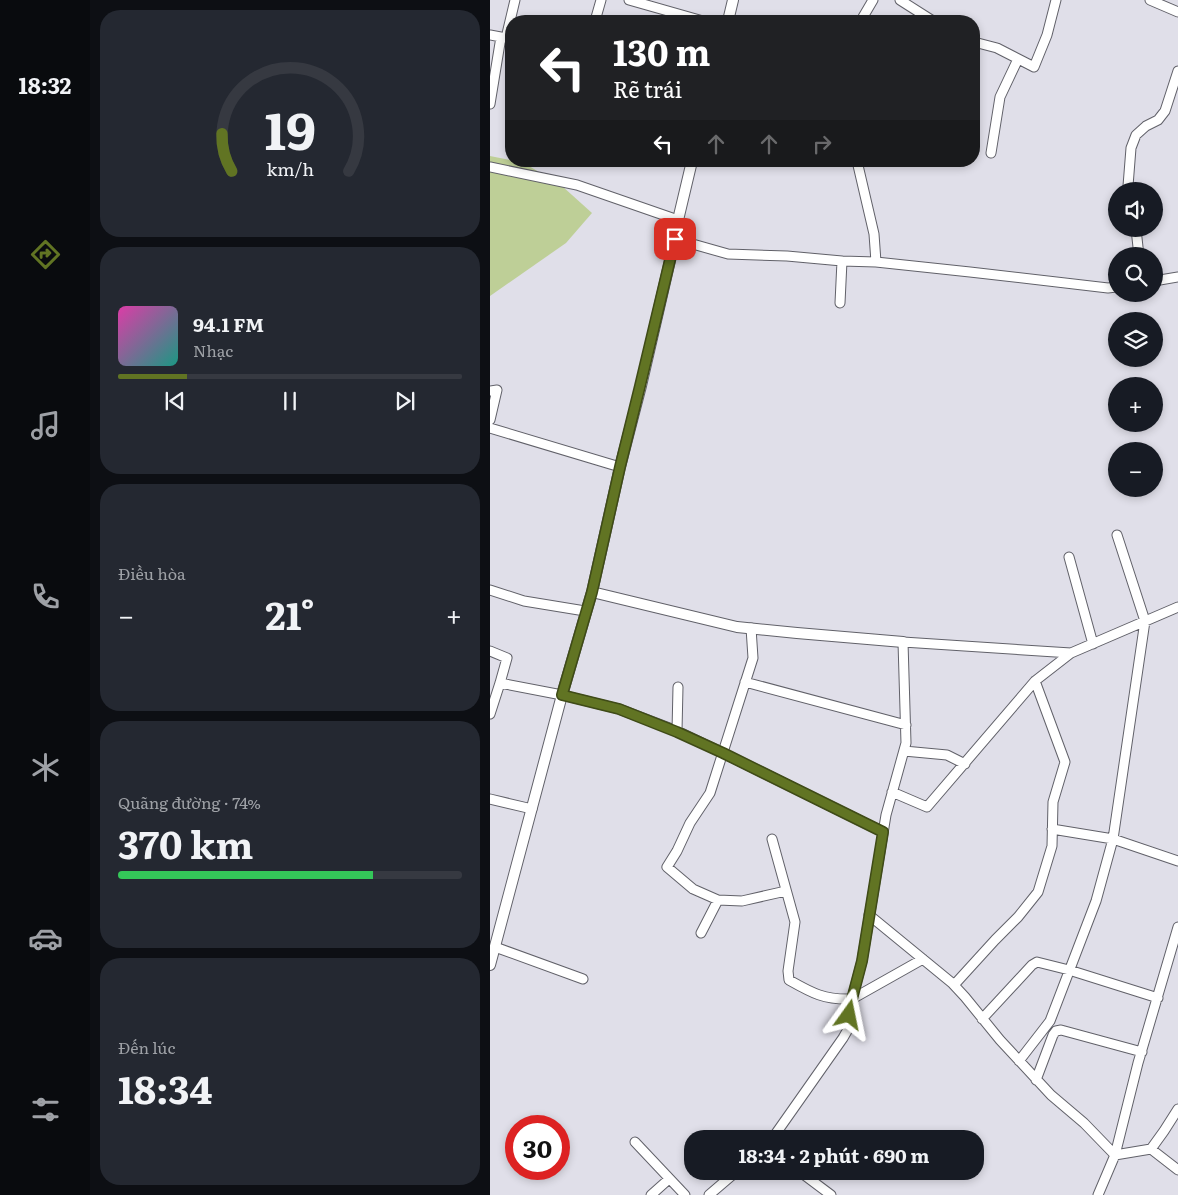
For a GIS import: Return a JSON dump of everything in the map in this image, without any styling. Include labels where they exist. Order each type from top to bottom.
[{"type":"street","points":[[511,15],[515,0]]},
{"type":"street","points":[[597,15],[601,0]]},
{"type":"street","points":[[629,0],[682,15]]},
{"type":"street","points":[[729,15],[733,0]]},
{"type":"street","points":[[864,15],[873,0]]},
{"type":"street","points":[[900,0],[924,15]]},
{"type":"street","points":[[980,44],[997,48],[1034,67],[1047,35],[1056,0]]},
{"type":"street","points":[[1150,0],[1178,12]]},
{"type":"street","points":[[490,35],[505,38]]},
{"type":"street","points":[[490,104],[505,42]]},
{"type":"street","points":[[991,153],[1000,97],[1018,59]]},
{"type":"street","points":[[1128,182],[1131,148],[1136,134],[1158,120],[1164,111],[1178,71]]},
{"type":"street","points":[[490,166],[577,185],[678,220]]},
{"type":"street","points":[[490,962],[585,611],[592,592],[691,167]]},
{"type":"street","points":[[858,167],[874,234],[876,262]]},
{"type":"street","points":[[675,239],[728,254],[876,262],[1108,288]]},
{"type":"street","points":[[840,303],[842,261]]},
{"type":"street","points":[[1163,280],[1178,277]]},
{"type":"street","points":[[490,391],[497,390],[490,420]]},
{"type":"street","points":[[490,428],[620,467]]},
{"type":"street","points":[[1019,1061],[1050,1021],[1096,901],[1113,839],[1145,621],[1117,535]]},
{"type":"street","points":[[1069,557],[1092,644]]},
{"type":"street","points":[[490,590],[524,601],[585,611]]},
{"type":"street","points":[[592,592],[737,627],[903,642],[1071,653]]},
{"type":"street","points":[[892,792],[927,807],[1035,681],[1071,653],[1178,607]]},
{"type":"street","points":[[751,628],[752,658],[710,794],[690,823],[667,867],[693,889],[718,900],[742,901],[786,891]]},
{"type":"street","points":[[778,1130],[846,1031],[862,961],[886,815],[906,743],[903,642]]},
{"type":"street","points":[[490,651],[507,658],[490,714]]},
{"type":"street","points":[[954,985],[1018,917],[1038,892],[1052,846],[1053,802],[1065,762],[1035,681]]},
{"type":"street","points":[[745,682],[906,725]]},
{"type":"street","points":[[500,684],[562,695],[619,709],[723,753],[883,832]]},
{"type":"street","points":[[677,732],[678,687]]},
{"type":"street","points":[[904,751],[947,755],[964,764]]},
{"type":"street","points":[[490,799],[532,809]]},
{"type":"street","points":[[1052,829],[1113,839],[1178,861]]},
{"type":"street","points":[[772,839],[795,922],[788,971],[789,980],[812,994],[837,999],[852,999],[923,959]]},
{"type":"street","points":[[701,933],[718,900]]},
{"type":"street","points":[[870,914],[954,985],[1036,1080],[1084,1123],[1114,1155]]},
{"type":"street","points":[[1098,1195],[1114,1155],[1178,927]]},
{"type":"street","points":[[495,947],[583,979]]},
{"type":"street","points":[[982,1019],[1032,965],[1037,962],[1158,998]]},
{"type":"street","points":[[1036,1080],[1056,1031],[1061,1030],[1142,1052]]},
{"type":"street","points":[[1114,1155],[1151,1149],[1177,1114]]},
{"type":"street","points":[[635,1142],[685,1195]]},
{"type":"street","points":[[1151,1149],[1178,1170]]},
{"type":"street","points":[[651,1195],[669,1179]]},
{"type":"street","points":[[709,1195],[726,1180]]},
{"type":"street","points":[[811,1180],[830,1195]]},
{"type":"green space","points":[[490,156],[505,159],[505,167],[531,167],[562,186],[592,213],[566,243],[490,296]]},
{"type":"route","points":[[675,239],[592,592],[562,695],[619,709],[677,732],[883,832],[862,961],[849,1015]]}]
